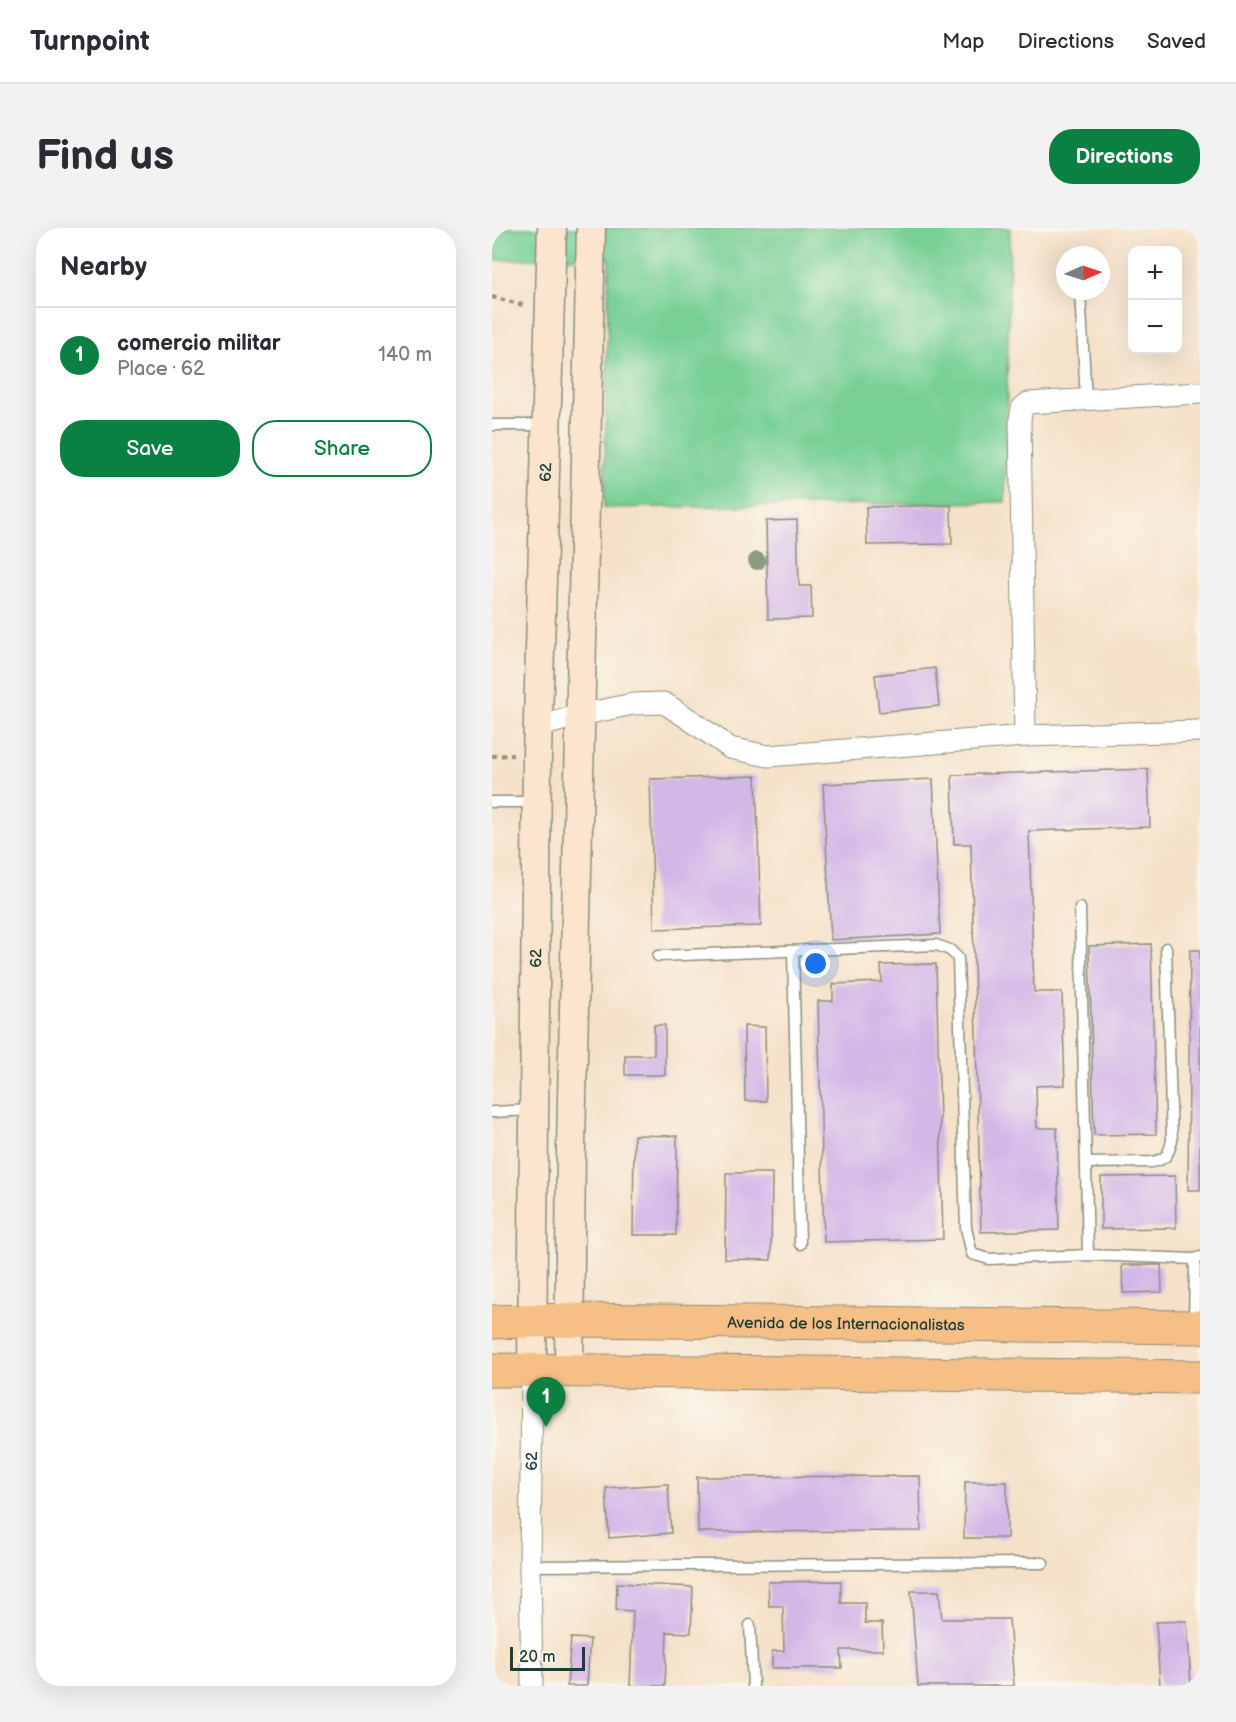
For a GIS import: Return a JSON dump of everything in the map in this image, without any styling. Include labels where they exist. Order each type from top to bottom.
[{"type":"highway","name":"Avenida de los Internacionalistas","points":[[492,1322],[570,1320],[1197,1327]]},
{"type":"highway","points":[[492,1370],[1200,1377]]},
{"type":"street","name":"62","points":[[531,1686],[533,1110],[538,727],[552,228]]},
{"type":"street","points":[[569,1371],[571,1146],[591,228]]},
{"type":"street","points":[[1025,736],[1020,420],[1022,408],[1028,404],[1200,393]]},
{"type":"street","points":[[538,727],[633,704],[664,703],[730,748],[768,756],[1025,736],[1200,731]]},
{"type":"lane","points":[[1080,300],[1086,400]]},
{"type":"lane","points":[[492,425],[546,425]]},
{"type":"lane","points":[[492,802],[537,802]]},
{"type":"lane","points":[[1080,908],[1088,1255]]},
{"type":"lane","points":[[658,956],[936,945],[951,950],[958,958],[966,1228],[972,1254],[989,1259],[1088,1255],[1197,1258],[1197,1327]]},
{"type":"lane","points":[[1086,1163],[1152,1162],[1162,1160],[1168,1154],[1172,1141],[1166,948]]},
{"type":"lane","points":[[793,951],[800,1244]]},
{"type":"lane","points":[[492,1112],[533,1110]]},
{"type":"lane","points":[[530,1566],[1043,1563]]},
{"type":"lane","points":[[750,1624],[753,1686]]},
{"type":"green space","points":[[492,228],[1010,228],[1005,502],[604,508],[609,257],[492,260]]},
{"type":"building","points":[[951,505],[952,544],[867,545],[866,507]]},
{"type":"building","points":[[797,520],[799,586],[811,586],[812,618],[768,619],[766,521]]},
{"type":"building","points":[[935,668],[939,706],[879,712],[875,675]]},
{"type":"building","points":[[1148,769],[1150,827],[1029,831],[1034,992],[1062,992],[1065,1085],[1036,1086],[1037,1128],[1057,1128],[1059,1230],[981,1232],[971,844],[954,844],[952,775]]},
{"type":"building","points":[[756,776],[761,926],[654,929],[650,779]]},
{"type":"building","points":[[933,779],[940,934],[831,940],[823,784]]},
{"type":"building","points":[[1151,944],[1156,1134],[1094,1135],[1089,946]]},
{"type":"building","points":[[1190,950],[1200,950],[1200,1190],[1188,1190]]},
{"type":"building","points":[[936,964],[943,1239],[824,1242],[818,1001],[833,1001],[833,984],[882,982],[881,965]]},
{"type":"building","points":[[654,1025],[665,1025],[665,1075],[625,1075],[625,1055],[654,1055]]},
{"type":"building","points":[[744,1026],[765,1027],[766,1101],[745,1101]]},
{"type":"building","points":[[634,1135],[677,1136],[676,1235],[633,1235]]},
{"type":"building","points":[[726,1173],[772,1173],[771,1260],[725,1259]]},
{"type":"building","points":[[1175,1176],[1176,1228],[1101,1229],[1101,1177]]},
{"type":"building","points":[[1122,1265],[1161,1265],[1162,1292],[1123,1293]]},
{"type":"building","points":[[920,1476],[921,1531],[698,1532],[697,1477]]},
{"type":"building","points":[[965,1482],[1007,1482],[1007,1538],[964,1538]]},
{"type":"building","points":[[668,1484],[671,1533],[609,1538],[606,1488]]},
{"type":"building","points":[[841,1581],[841,1603],[865,1603],[865,1623],[882,1623],[883,1650],[841,1650],[842,1668],[772,1668],[772,1651],[784,1651],[783,1606],[769,1606],[768,1582]]},
{"type":"building","points":[[617,1583],[693,1587],[691,1633],[667,1632],[665,1686],[630,1686],[633,1611],[616,1610]]},
{"type":"building","points":[[911,1591],[939,1591],[942,1619],[1009,1619],[1014,1686],[918,1686]]},
{"type":"building","points":[[1187,1621],[1191,1686],[1160,1686],[1156,1622]]},
{"type":"building","points":[[571,1638],[590,1639],[587,1686],[567,1686]]},
{"type":"place","name":"comercio militar","points":[[546,1427]]}]
